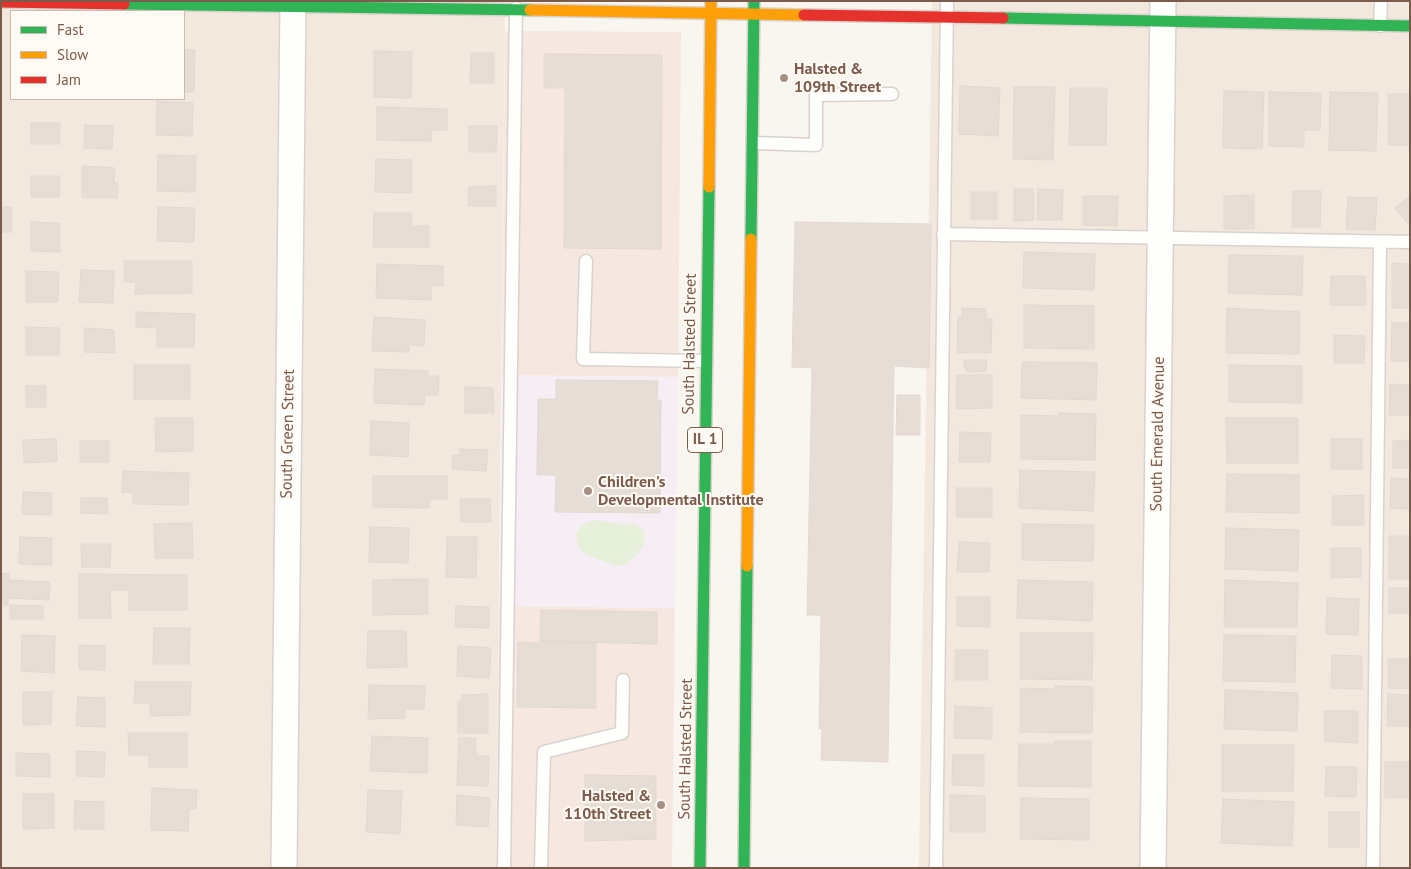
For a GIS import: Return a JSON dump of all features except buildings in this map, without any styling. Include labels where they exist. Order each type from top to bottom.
[{"type":"main road","points":[[744,868],[754,1]]},
{"type":"main road","points":[[1,2],[711,7],[754,14],[913,17],[1163,11],[1380,26],[1410,26]]},
{"type":"main road","name":"South Halsted Street","points":[[700,868],[711,7]]},
{"type":"street","name":"South Green Street","points":[[284,868],[293,4]]},
{"type":"street","name":"South Emerald Avenue","points":[[1153,868],[1163,11]]},
{"type":"lane","points":[[913,17],[914,1]]},
{"type":"lane","points":[[936,868],[947,1]]},
{"type":"lane","points":[[1380,26],[1381,1]]},
{"type":"lane","points":[[504,868],[516,6]]},
{"type":"lane","points":[[753,143],[816,144],[816,95],[892,94]]},
{"type":"lane","points":[[944,234],[1410,242]]},
{"type":"lane","points":[[1373,868],[1380,242]]},
{"type":"lane","points":[[586,261],[583,359],[706,361]]},
{"type":"lane","points":[[541,868],[544,752],[622,733],[623,680]]},
{"type":"shaded area","points":[[1,1],[505,1],[496,868],[1,868]]},
{"type":"shaded area","points":[[932,1],[1410,1],[1410,868],[919,868]]},
{"type":"shaded area","points":[[505,31],[681,32],[678,377],[502,375]]},
{"type":"shaded area","name":"Children's Developmental Institute","points":[[502,375],[678,377],[675,608],[499,606]]},
{"type":"shaded area","points":[[499,606],[675,608],[672,868],[496,868]]},
{"type":"green space","points":[[599,520],[635,524],[643,529],[645,536],[643,547],[626,564],[615,566],[582,553],[576,534],[580,527],[588,522]]},
{"type":"traffic: fast","points":[[751,239],[754,1]]},
{"type":"traffic: fast","points":[[124,4],[530,10]]},
{"type":"traffic: fast","points":[[1003,18],[1410,26]]},
{"type":"traffic: fast","points":[[700,868],[709,187]]},
{"type":"traffic: fast","points":[[744,868],[747,566]]},
{"type":"traffic: slow","points":[[709,187],[711,1]]},
{"type":"traffic: slow","points":[[530,10],[804,15]]},
{"type":"traffic: slow","points":[[747,566],[751,239]]},
{"type":"traffic: jam","points":[[1,2],[124,4]]},
{"type":"traffic: jam","points":[[804,15],[1003,18]]},
{"type":"place","name":"Halsted & 109th Street","points":[[784,78]]},
{"type":"place","name":"Children's Developmental Institute","points":[[588,491]]},
{"type":"place","name":"Halsted & 110th Street","points":[[661,805]]}]
